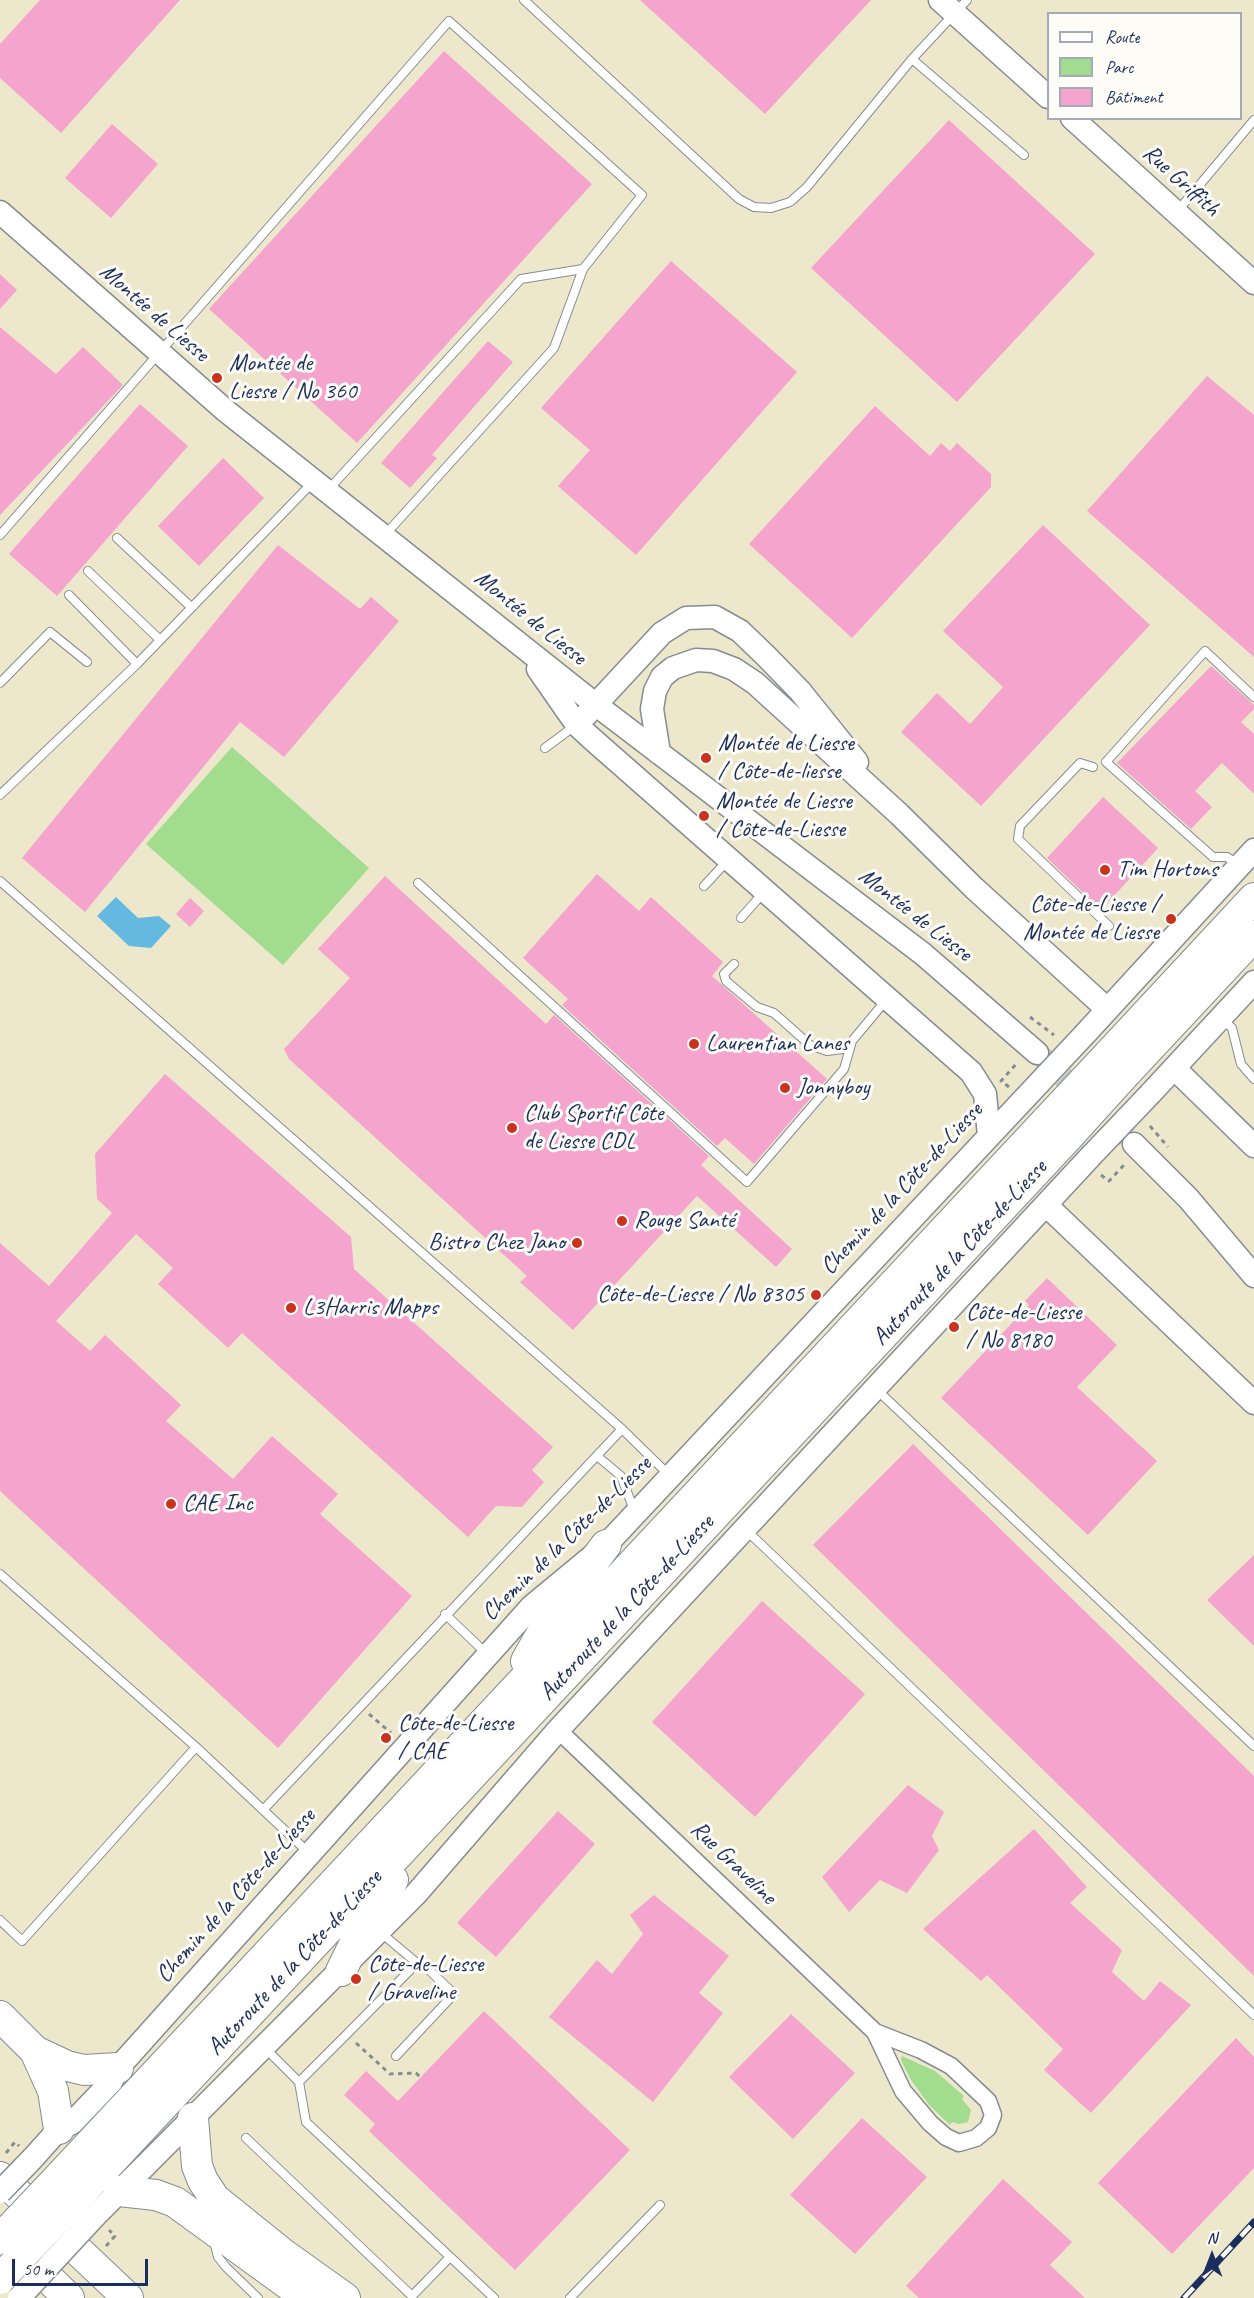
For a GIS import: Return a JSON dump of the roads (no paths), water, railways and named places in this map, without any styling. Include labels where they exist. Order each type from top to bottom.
[{"type":"highway","name":"Autoroute de la Côte-de-Liesse","points":[[1118,1064],[1254,898]]},
{"type":"highway","name":"Autoroute de la Côte-de-Liesse","points":[[0,2239],[84,2206],[502,1703],[1118,1064],[1254,936]]},
{"type":"highway","name":"Autoroute de la Côte-de-Liesse","points":[[0,2279],[84,2206],[442,1806],[1058,1128]]},
{"type":"highway","points":[[502,1703],[548,1622],[606,1545]]},
{"type":"highway","points":[[341,1971],[367,1918],[442,1806]]},
{"type":"highway","points":[[0,2016],[35,2051],[53,2091],[59,2129]]},
{"type":"highway","points":[[35,2051],[78,2069],[118,2068]]},
{"type":"highway","points":[[193,2118],[197,2166],[202,2181],[216,2199],[282,2253],[345,2298]]},
{"type":"highway","points":[[0,2177],[128,2298]]},
{"type":"highway","points":[[119,2191],[166,2198],[307,2298]]},
{"type":"highway","points":[[0,2233],[69,2298]]},
{"type":"street","points":[[954,4],[1047,96]]},
{"type":"street","name":"Rue Griffith","points":[[1074,120],[1254,283]]},
{"type":"street","name":"Montée de Liesse","points":[[0,212],[158,353],[320,486],[595,704],[923,954],[1038,1053]]},
{"type":"street","points":[[577,725],[670,626],[692,616],[720,619],[740,631],[800,691],[899,814]]},
{"type":"street","points":[[525,649],[577,725],[980,1083],[987,1101],[989,1136]]},
{"type":"street","points":[[659,753],[652,709],[657,685],[667,673],[680,664],[696,660],[713,660],[734,669],[755,683],[899,814],[974,888],[1107,1009]]},
{"type":"street","name":"Chemin de la Côte-de-Liesse","points":[[0,2192],[59,2129],[72,2123],[111,2082],[118,2068],[531,1607],[606,1545],[989,1136],[1018,1093],[1085,1034],[1247,858]]},
{"type":"street","points":[[19,2298],[84,2206],[119,2191],[380,1932],[558,1730],[1046,1205],[1095,1165],[1150,1094],[1254,982]]},
{"type":"street","points":[[1174,1068],[1254,1146]]},
{"type":"street","points":[[1134,1144],[1188,1198],[1254,1276]]},
{"type":"street","points":[[1046,1205],[1254,1403]]},
{"type":"street","name":"Rue Graveline","points":[[558,1730],[875,2032],[951,2066],[987,2101],[993,2115],[988,2128],[964,2143],[953,2141],[938,2131],[903,2091],[875,2032]]},
{"type":"lane","points":[[524,0],[739,199],[754,207],[781,207],[798,194],[912,59],[954,4]]},
{"type":"lane","points":[[0,535],[449,21],[642,195],[583,269],[554,348],[384,536]]},
{"type":"lane","points":[[912,59],[1024,155]]},
{"type":"lane","points":[[1176,213],[1254,120]]},
{"type":"lane","points":[[0,795],[137,664],[190,606],[320,486],[521,279],[583,269]]},
{"type":"lane","points":[[117,538],[190,606]]},
{"type":"lane","points":[[88,571],[159,639]]},
{"type":"lane","points":[[69,595],[137,664]]},
{"type":"lane","points":[[0,683],[50,632],[87,662]]},
{"type":"lane","points":[[1247,858],[1213,857],[1106,762],[1205,651],[1254,697]]},
{"type":"lane","points":[[545,748],[577,725]]},
{"type":"lane","points":[[1093,767],[1080,763],[1020,826],[1018,838],[1109,926]]},
{"type":"lane","points":[[704,886],[728,860]]},
{"type":"lane","points":[[0,881],[622,1429],[670,1476]]},
{"type":"lane","points":[[418,883],[747,1182],[844,1069],[852,1041]]},
{"type":"lane","points":[[741,918],[764,891]]},
{"type":"lane","points":[[734,964],[724,974],[726,981],[757,1007],[774,1013],[810,1045],[827,1051],[843,1048],[852,1041],[887,999]]},
{"type":"lane","points":[[1221,1017],[1232,1028],[1238,1059],[1254,1079]]},
{"type":"lane","points":[[875,1389],[1254,1746]]},
{"type":"lane","points":[[263,1810],[445,1614],[622,1429]]},
{"type":"lane","points":[[597,1456],[621,1476],[635,1514]]},
{"type":"lane","points":[[745,1529],[1254,2016]]},
{"type":"lane","points":[[0,1574],[196,1747],[309,1853]]},
{"type":"lane","points":[[445,1614],[489,1655]]},
{"type":"lane","points":[[0,1920],[22,1941],[196,1747]]},
{"type":"lane","points":[[380,1932],[417,1963],[427,1968],[454,1994],[396,2056]]},
{"type":"lane","points":[[300,2082],[417,1963]]},
{"type":"lane","points":[[264,2048],[300,2082],[306,2122],[494,2298]]},
{"type":"lane","points":[[246,2138],[412,2296],[449,2258]]},
{"type":"lane","points":[[570,2298],[660,2205]]},
{"type":"lane","points":[[212,2229],[218,2257],[258,2298]]},
{"type":"water","points":[[116,897],[138,918],[159,916],[171,926],[151,948],[129,946],[97,916]]},
{"type":"tunnel","points":[[1039,1054],[1131,1141]]},
{"type":"railway","points":[[1184,2298],[1254,2222]]},
{"type":"place","name":"Montée de Liesse / No 360","points":[[217,378]]},
{"type":"place","name":"Montée de Liesse / Côte-de-liesse","points":[[706,758]]},
{"type":"place","name":"Montée de Liesse / Côte-de-Liesse","points":[[704,816]]},
{"type":"place","name":"Tim Hortons","points":[[1105,870]]},
{"type":"place","name":"Côte-de-Liesse / Montée de Liesse","points":[[1171,919]]},
{"type":"place","name":"Laurentian Lanes","points":[[694,1044]]},
{"type":"place","name":"Jonnyboy","points":[[785,1088]]},
{"type":"place","name":"Club Sportif Côte de Liesse CDL","points":[[512,1128]]},
{"type":"place","name":"Rouge Santé","points":[[622,1221]]},
{"type":"place","name":"Bistro Chez Jano","points":[[577,1243]]},
{"type":"place","name":"Côte-de-Liesse / No 8305","points":[[816,1295]]},
{"type":"place","name":"L3Harris Mapps","points":[[291,1308]]},
{"type":"place","name":"Côte-de-Liesse / No 8180","points":[[954,1327]]},
{"type":"place","name":"CAE Inc","points":[[171,1504]]},
{"type":"place","name":"Côte-de-Liesse / CAE","points":[[386,1738]]},
{"type":"place","name":"Côte-de-Liesse / Graveline","points":[[356,1979]]}]
